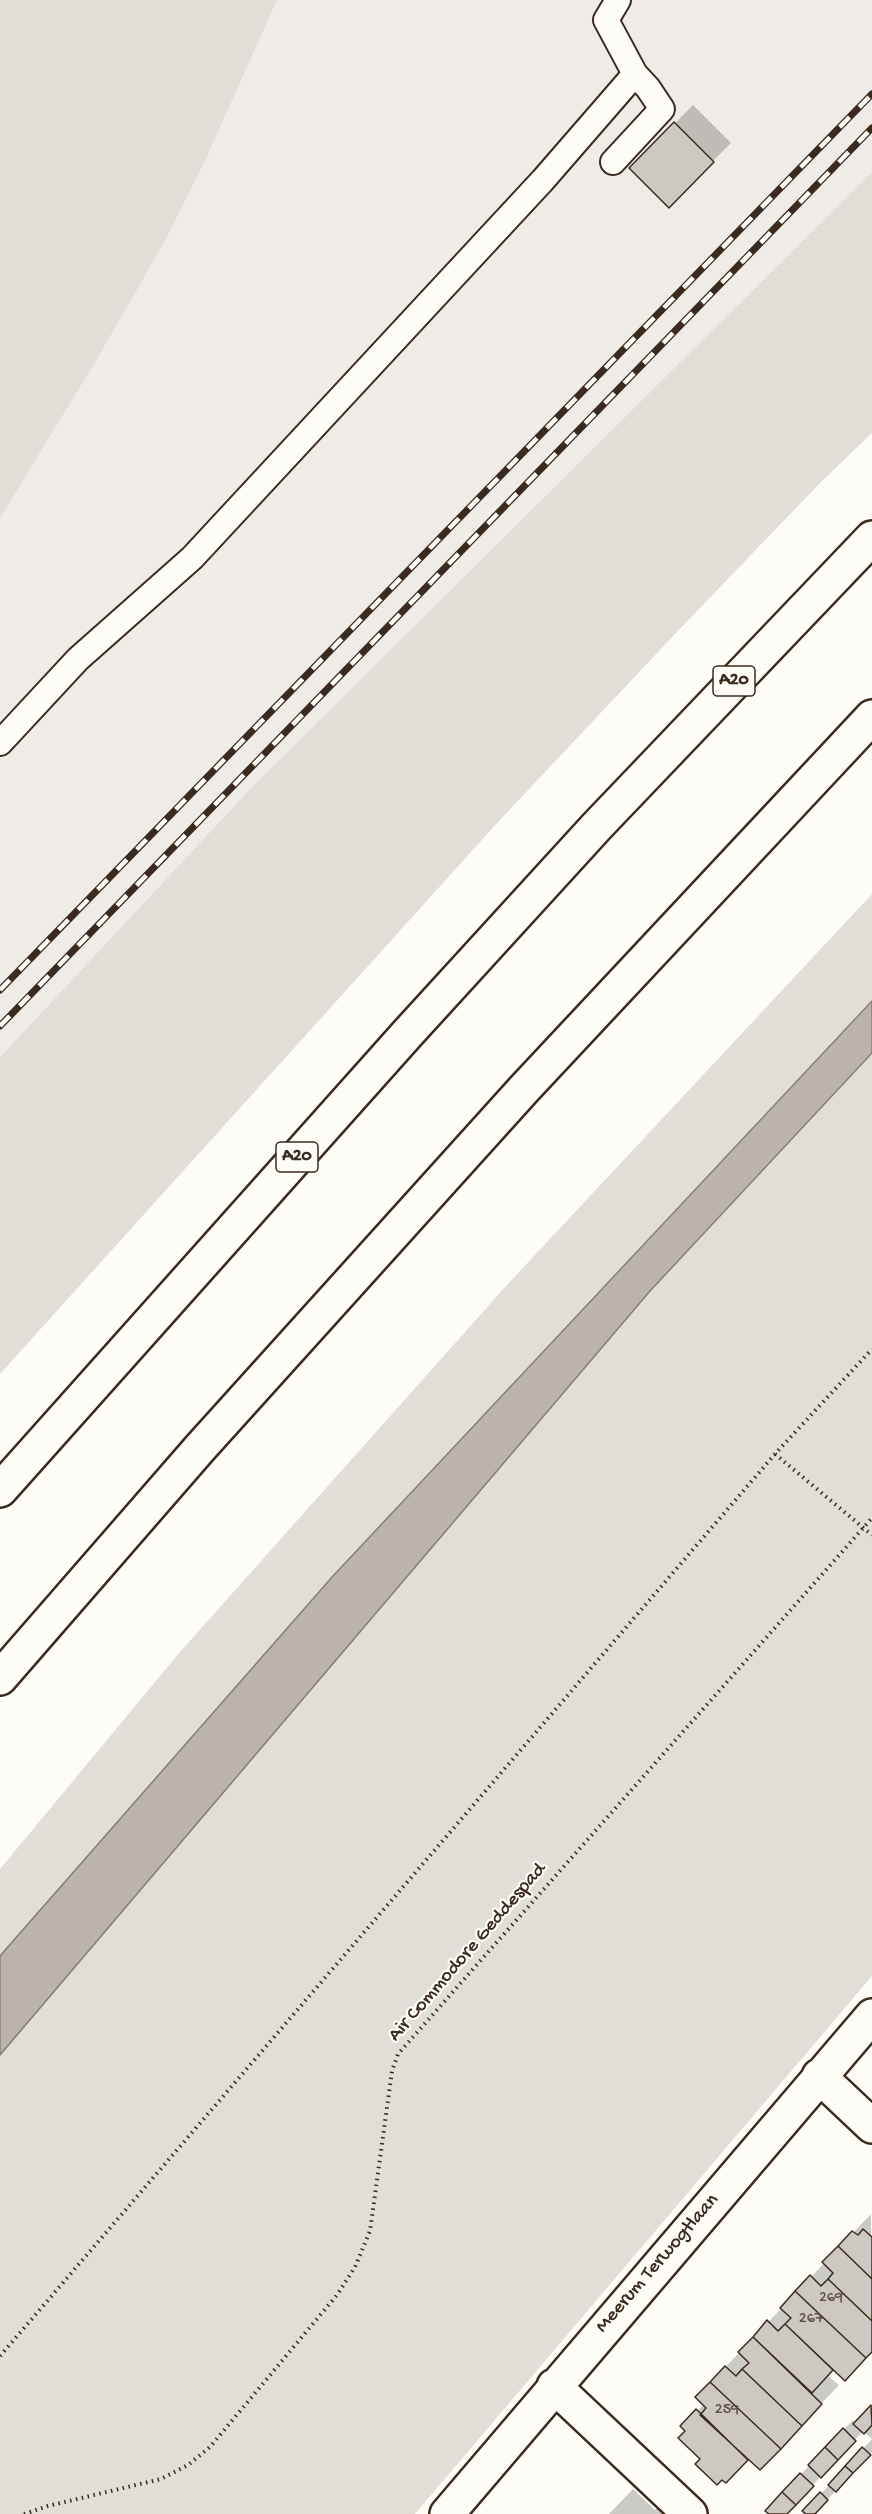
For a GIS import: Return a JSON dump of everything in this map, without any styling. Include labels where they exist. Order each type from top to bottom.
[{"type":"main road","name":"A20","points":[[0,1490],[407,1034],[605,818],[872,538]]},
{"type":"main road","points":[[0,1678],[215,1431],[492,1123],[735,860],[872,717]]},
{"type":"main road","name":"Meerum Terwogtlaan","points":[[447,2514],[872,2016]]},
{"type":"main road","points":[[819,2076],[872,2126]]},
{"type":"main road","points":[[554,2386],[690,2514]]},
{"type":"lane","points":[[613,162],[662,109],[635,74],[606,20],[618,0]]},
{"type":"lane","points":[[0,743],[78,659],[192,558],[504,222],[635,74]]},
{"type":"path","points":[[0,2356],[775,1454],[872,1349]]},
{"type":"path","points":[[775,1454],[872,1535]]},
{"type":"path","name":"Air Commodore Geddespad","points":[[24,2514],[48,2506],[161,2479],[188,2465],[210,2447],[337,2295],[355,2267],[370,2231],[392,2071],[399,2054],[872,1518]]},
{"type":"shaded area","points":[[0,0],[277,0],[203,165],[162,246],[97,359],[0,518]]},
{"type":"shaded area","points":[[264,0],[872,0],[872,172],[251,788],[0,1057],[0,488]]},
{"type":"shaded area","points":[[872,172],[872,433],[820,483],[498,822],[0,1374],[0,1057],[251,788]]},
{"type":"shaded area","points":[[872,894],[872,1001],[333,1576],[0,1956],[0,1869],[180,1652],[506,1286]]},
{"type":"shaded area","points":[[872,1001],[872,1053],[650,1291],[0,2055],[0,1956],[333,1576]]},
{"type":"shaded area","points":[[872,1053],[872,1976],[415,2514],[0,2514],[0,2055],[650,1291]]},
{"type":"building","points":[[674,122],[714,162],[669,208],[629,168]]},
{"type":"building","points":[[863,2229],[872,2237],[872,2279],[838,2246],[852,2231],[858,2235]]},
{"type":"building","points":[[838,2246],[872,2279],[872,2321],[828,2279],[833,2273],[822,2262]]},
{"type":"building","points":[[810,2275],[821,2286],[828,2279],[872,2321],[872,2352],[866,2358],[795,2291]]},
{"type":"building","points":[[795,2291],[866,2358],[845,2381],[785,2324],[791,2318],[780,2308]]},
{"type":"building","points":[[767,2320],[778,2331],[785,2324],[833,2370],[812,2393],[753,2337]]},
{"type":"building","points":[[753,2337],[822,2404],[802,2426],[742,2369],[749,2363],[738,2352]]},
{"type":"building","points":[[725,2366],[736,2376],[742,2369],[802,2426],[781,2449],[710,2382]]},
{"type":"building","points":[[710,2382],[781,2449],[760,2470],[700,2415],[706,2408],[695,2397]]},
{"type":"building","points":[[871,2405],[872,2425],[864,2434],[853,2424]]},
{"type":"building","points":[[696,2409],[748,2460],[726,2483],[722,2480],[717,2485],[695,2464],[700,2459],[678,2438],[685,2431],[680,2426]]},
{"type":"building","points":[[843,2428],[856,2441],[838,2460],[825,2447]]},
{"type":"building","points":[[825,2447],[838,2460],[821,2478],[808,2465]]},
{"type":"building","points":[[862,2447],[871,2455],[853,2473],[845,2466]]},
{"type":"building","points":[[845,2466],[853,2473],[836,2492],[828,2485]]},
{"type":"building","points":[[800,2473],[814,2486],[796,2505],[782,2492]]},
{"type":"building","points":[[782,2492],[796,2505],[787,2514],[769,2514],[765,2511]]},
{"type":"building","points":[[820,2492],[828,2500],[815,2514],[806,2514],[802,2511]]},
{"type":"railway","points":[[0,990],[872,94]]},
{"type":"railway","points":[[0,1026],[872,128]]}]
